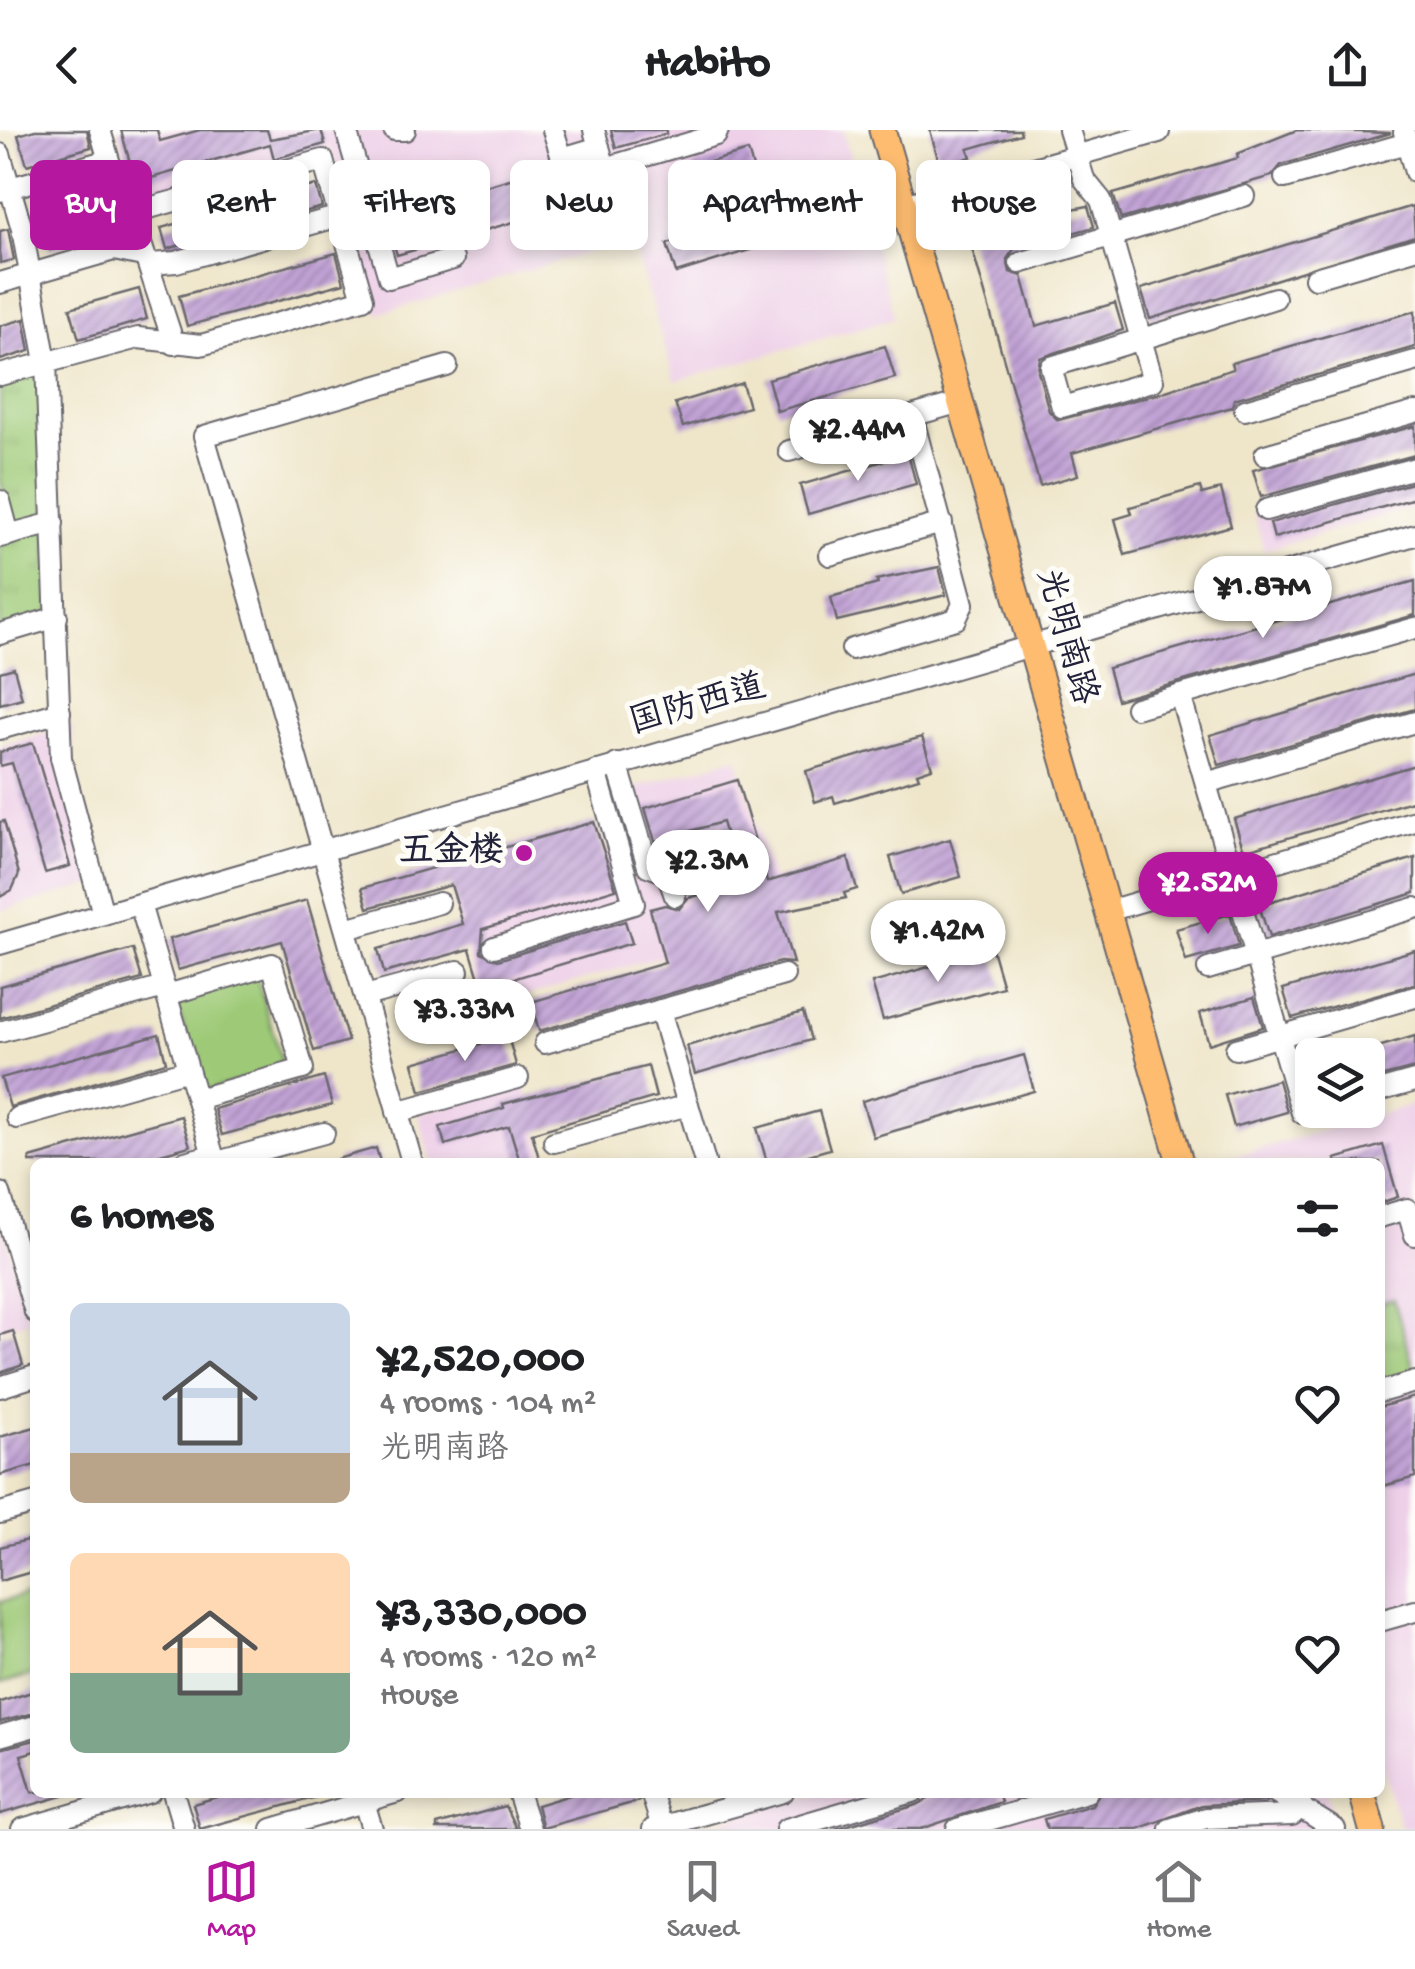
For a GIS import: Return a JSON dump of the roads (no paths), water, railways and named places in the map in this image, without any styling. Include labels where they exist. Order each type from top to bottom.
[{"type":"main road","name":"光明南路","points":[[882,130],[1179,1158]]},
{"type":"main road","points":[[1364,1798],[1372,1829]]},
{"type":"street","points":[[100,130],[108,160]]},
{"type":"street","points":[[346,130],[388,278],[453,259]]},
{"type":"street","points":[[394,130],[405,130]]},
{"type":"street","points":[[553,130],[562,158],[597,138],[606,168],[716,135],[718,130]]},
{"type":"street","points":[[1069,130],[1084,178],[1101,200],[1141,341],[1152,381],[1062,407],[1051,367],[1141,341],[1275,298]]},
{"type":"street","points":[[904,205],[1159,132]]},
{"type":"street","points":[[1285,178],[1405,137],[1415,172]]},
{"type":"street","points":[[0,154],[5,189],[31,274],[46,362],[64,779],[103,914]]},
{"type":"street","points":[[152,207],[323,160],[329,180]]},
{"type":"street","points":[[5,189],[30,182]]},
{"type":"street","points":[[1020,263],[1244,196]]},
{"type":"street","points":[[0,283],[114,250],[147,260],[176,262],[329,219]]},
{"type":"street","points":[[1315,278],[1415,249]]},
{"type":"street","points":[[144,250],[174,344]]},
{"type":"street","points":[[0,375],[138,338],[202,345],[363,299],[349,250]]},
{"type":"street","points":[[1245,410],[1415,361]]},
{"type":"street","points":[[411,1158],[204,436],[446,366]]},
{"type":"street","points":[[789,451],[961,402]]},
{"type":"street","points":[[1265,454],[1415,412]]},
{"type":"street","points":[[852,650],[956,619],[963,604],[912,416]]},
{"type":"street","points":[[1266,510],[1415,468]]},
{"type":"street","points":[[0,502],[4,536],[52,523]]},
{"type":"street","points":[[830,555],[942,523]]},
{"type":"street","name":"国防西道","points":[[0,944],[1415,535]]},
{"type":"street","points":[[0,634],[56,618]]},
{"type":"street","points":[[1136,708],[1415,628]]},
{"type":"street","points":[[1180,696],[1295,1089]]},
{"type":"street","points":[[0,729],[60,712]]},
{"type":"street","points":[[1206,783],[1415,722]]},
{"type":"street","points":[[618,764],[648,866],[667,873],[675,896]]},
{"type":"street","points":[[494,946],[634,904],[596,771]]},
{"type":"street","points":[[1108,911],[1415,821]]},
{"type":"street","points":[[346,929],[439,903]]},
{"type":"street","points":[[140,904],[214,1158]]},
{"type":"street","points":[[1208,969],[1415,908]]},
{"type":"street","points":[[0,1032],[272,964],[302,1068],[196,1099]]},
{"type":"street","points":[[365,996],[458,971]]},
{"type":"street","points":[[545,1043],[784,975]]},
{"type":"street","points":[[1236,1050],[1415,997]]},
{"type":"street","points":[[660,1010],[704,1158]]},
{"type":"street","points":[[17,1118],[188,1070]]},
{"type":"street","points":[[397,1112],[518,1078]]},
{"type":"street","points":[[1385,1089],[1415,1081]]},
{"type":"street","points":[[554,1142],[688,1105]]},
{"type":"street","points":[[223,1158],[324,1132]]},
{"type":"street","points":[[2,1206],[30,1296]]},
{"type":"street","points":[[1385,1216],[1407,1209],[1415,1235]]},
{"type":"street","points":[[0,1386],[30,1377]]},
{"type":"street","points":[[1385,1391],[1415,1382]]},
{"type":"street","points":[[0,1513],[30,1504]]},
{"type":"street","points":[[1385,1620],[1415,1611]]},
{"type":"street","points":[[0,1736],[30,1727]]},
{"type":"street","points":[[22,1829],[54,1825],[133,1798]]},
{"type":"street","points":[[175,1798],[184,1829]]},
{"type":"street","points":[[272,1829],[378,1798]]},
{"type":"street","points":[[520,1798],[530,1829]]},
{"type":"street","points":[[652,1798],[658,1828],[762,1798]]},
{"type":"street","points":[[786,1829],[893,1798]]},
{"type":"street","points":[[957,1829],[1066,1798]]},
{"type":"street","points":[[1287,1798],[1336,1829]]},
{"type":"street","points":[[364,1802],[372,1829]]},
{"type":"street","points":[[1170,1829],[1206,1818],[1292,1815],[1302,1806]]},
{"type":"place","name":"五金楼","points":[[524,853]]}]
